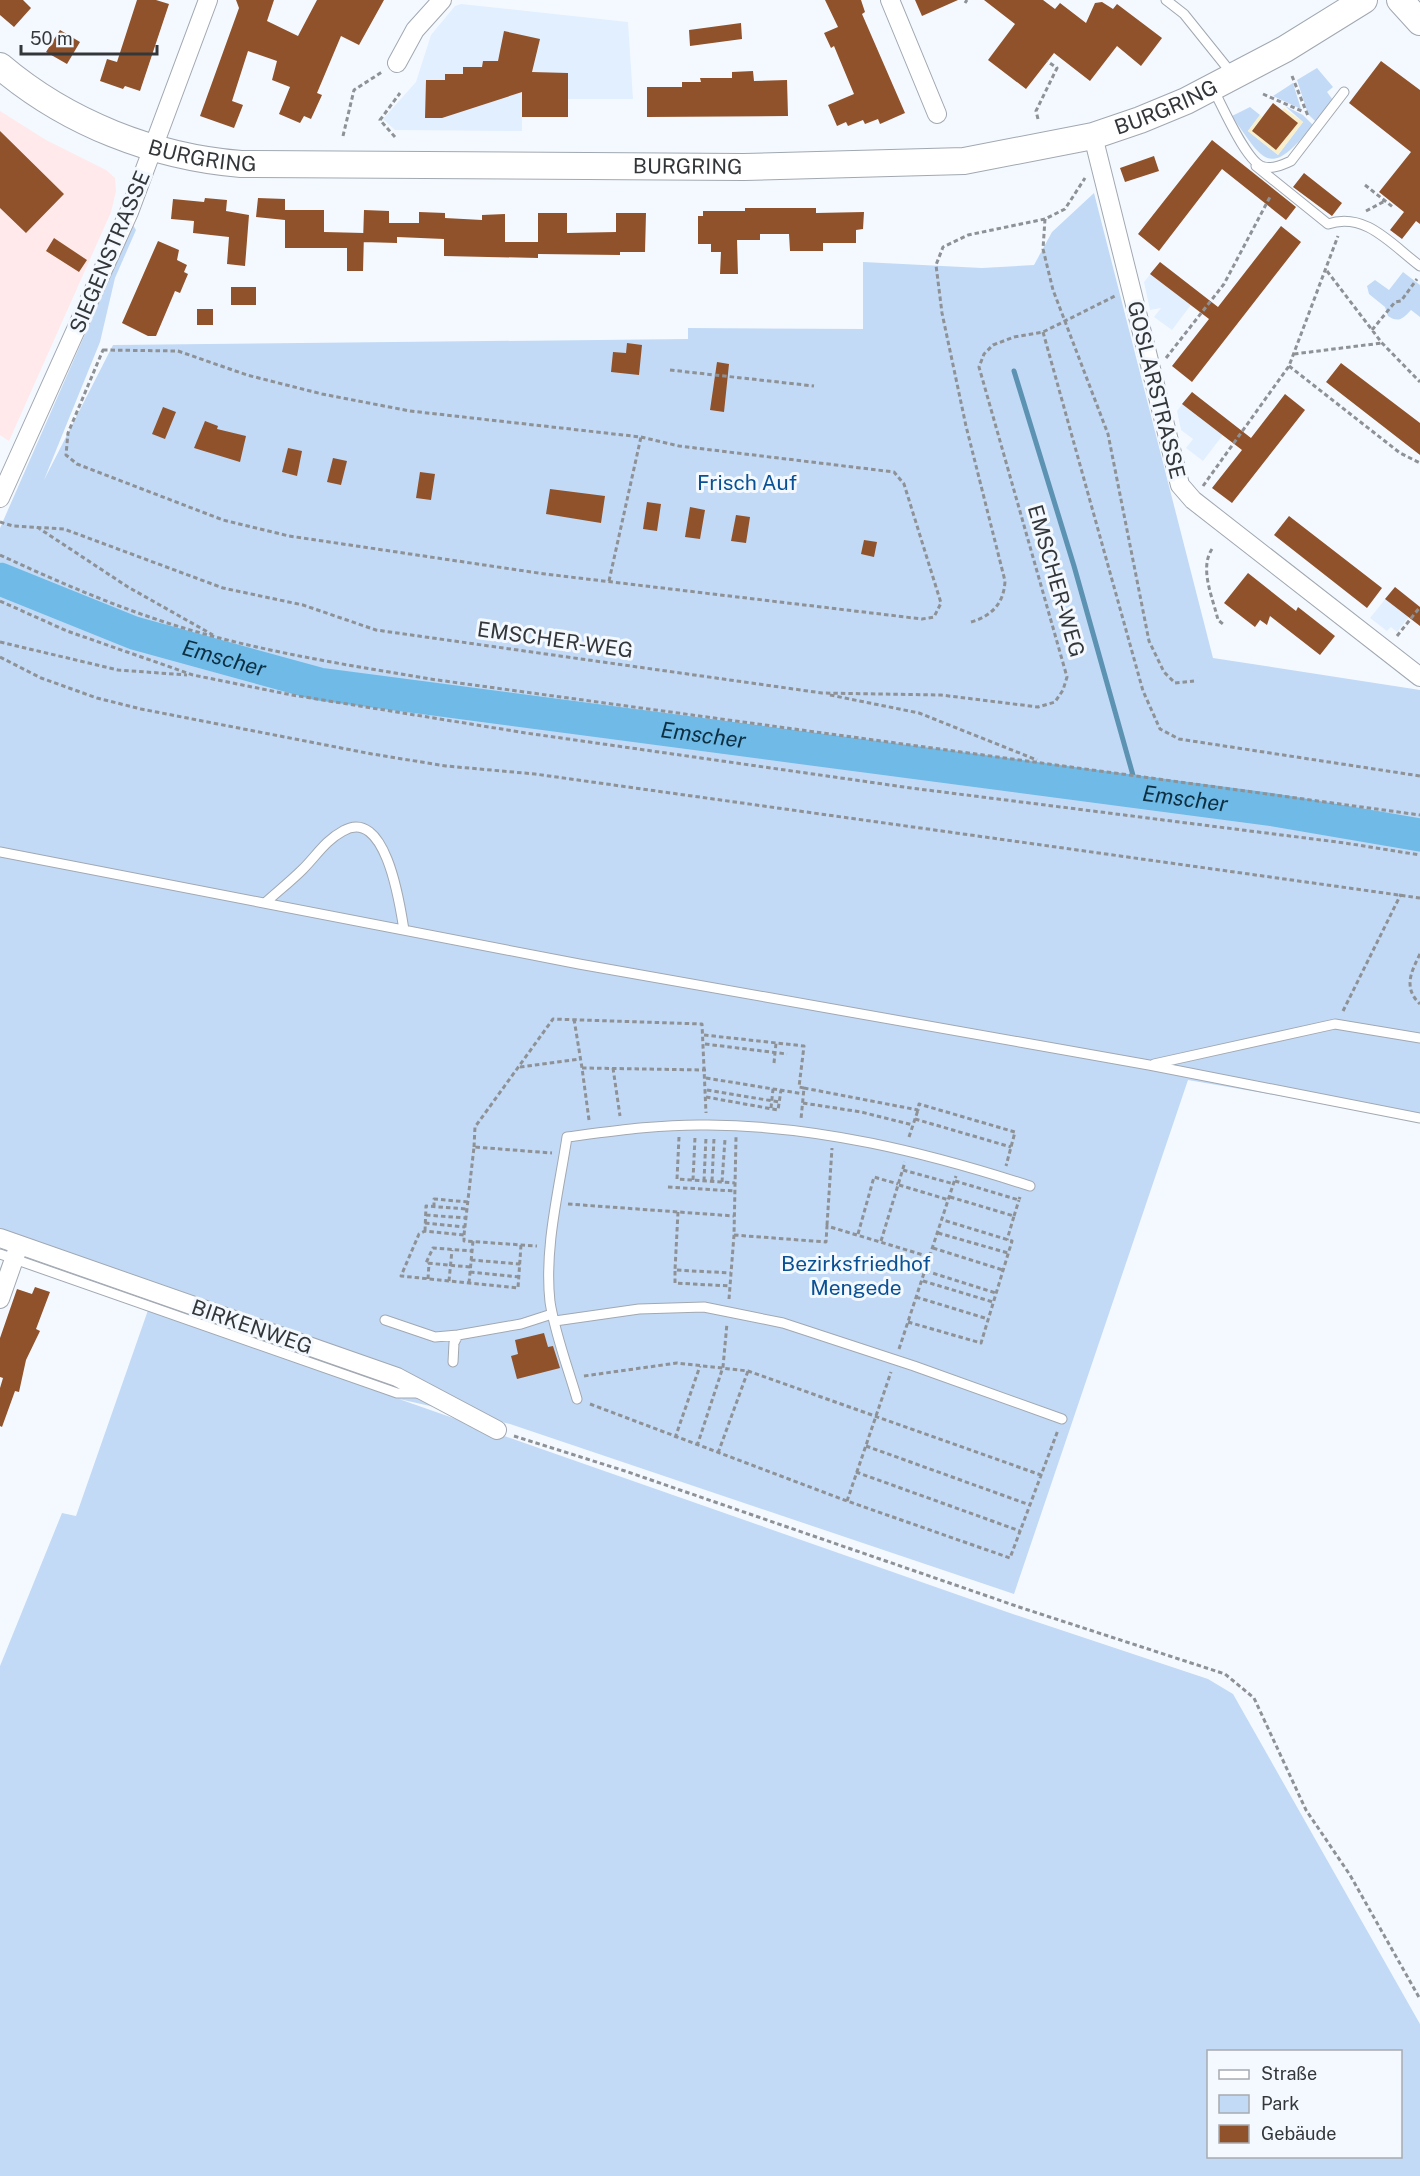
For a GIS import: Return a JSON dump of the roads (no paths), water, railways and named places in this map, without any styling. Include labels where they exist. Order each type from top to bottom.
[{"type":"main road","name":"BURGRING","points":[[0,66],[18,81],[117,136],[153,149],[198,160],[241,164],[744,167],[964,162],[1095,144],[1285,49],[1364,0]]},
{"type":"main road","points":[[1400,0],[1420,22]]},
{"type":"street","name":"SIEGENSTRASSE","points":[[0,498],[129,212],[208,0]]},
{"type":"street","points":[[397,63],[415,30],[442,0]]},
{"type":"street","points":[[890,0],[937,114]]},
{"type":"street","name":"GOSLARSTRASSE","points":[[1095,144],[1176,476],[1186,494],[1420,676]]},
{"type":"street","name":"BIRKENWEG","points":[[0,1238],[11,1253],[397,1377],[497,1430]]},
{"type":"street","points":[[0,1299],[11,1253]]},
{"type":"lane","points":[[1166,0],[1184,14],[1222,81],[1251,159],[1260,171],[1328,224],[1343,218],[1365,223],[1419,269]]},
{"type":"lane","points":[[1251,159],[1262,167],[1279,166],[1291,161],[1344,92]]},
{"type":"lane","points":[[265,903],[301,871],[329,840],[354,827],[371,833],[383,847],[396,890],[404,930]]},
{"type":"lane","points":[[0,852],[847,1013],[1149,1065],[1420,1118]]},
{"type":"lane","points":[[1149,1065],[1335,1024],[1420,1038]]},
{"type":"lane","points":[[577,1399],[553,1317],[549,1285],[550,1247],[567,1137],[622,1130],[696,1125],[832,1134],[1027,1185]]},
{"type":"lane","points":[[385,1320],[435,1337],[458,1335],[553,1317],[639,1309],[704,1307],[783,1323],[1062,1419]]},
{"type":"lane","points":[[453,1362],[454,1343],[458,1335]]},
{"type":"waterway","points":[[1014,371],[1074,566],[1138,793]]},
{"type":"waterway","name":"Emscher","points":[[0,579],[134,633],[319,684],[1274,810],[1420,835]]},
{"type":"park label","name":"Frisch Auf","points":[[747,483]]},
{"type":"park label","name":"Bezirksfriedhof Mengede","points":[[856,1276]]}]
